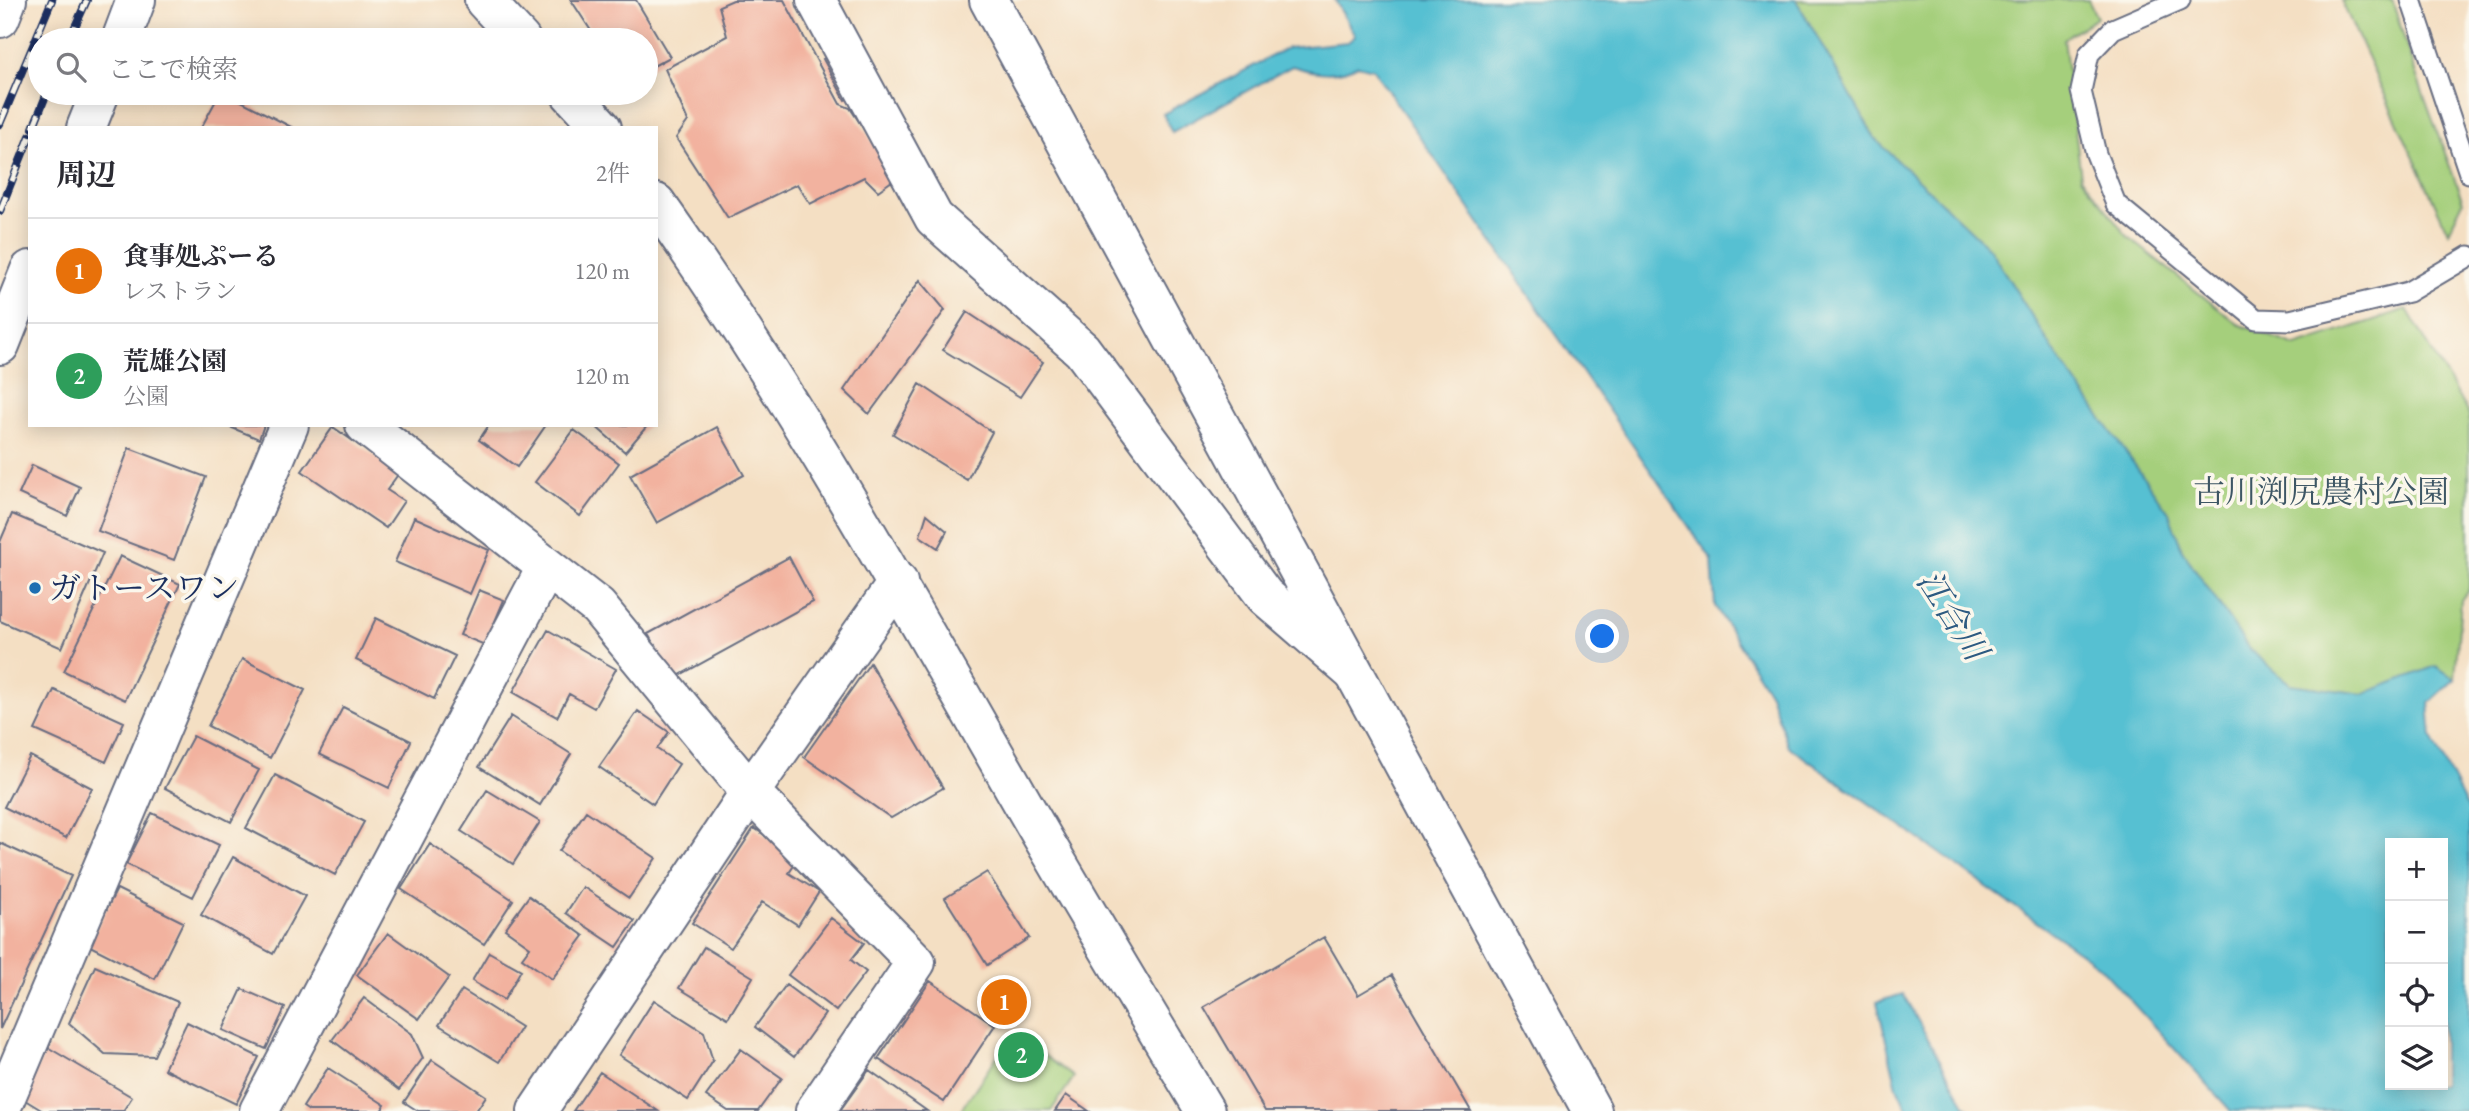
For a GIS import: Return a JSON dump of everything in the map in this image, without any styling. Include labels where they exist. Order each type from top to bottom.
[{"type":"street","points":[[0,18],[7,0]]},
{"type":"street","points":[[126,28],[136,0]]},
{"type":"street","points":[[484,0],[511,28]]},
{"type":"street","points":[[816,0],[934,218],[1082,350],[1265,596],[1355,674]]},
{"type":"street","points":[[989,0],[1592,1111]]},
{"type":"street","points":[[87,126],[95,105]]},
{"type":"street","points":[[581,105],[600,126]]},
{"type":"street","points":[[658,206],[714,284],[898,583],[1011,783],[1205,1111]]},
{"type":"street","points":[[0,345],[28,275]]},
{"type":"street","points":[[0,1111],[288,427]]},
{"type":"street","points":[[368,427],[598,607],[750,792],[916,962],[815,1111]]},
{"type":"street","points":[[259,1111],[546,568]]},
{"type":"street","points":[[537,1111],[750,792],[898,583]]},
{"type":"lane","points":[[2180,0],[2113,29],[2089,54],[2081,91],[2096,154],[2116,204],[2256,319],[2290,320],[2408,292],[2469,256]]},
{"type":"lane","points":[[2411,0],[2469,173]]},
{"type":"green space","name":"古川渕尻農村公園","points":[[1796,0],[2088,0],[2097,18],[2064,39],[2081,177],[2128,237],[2238,324],[2296,346],[2407,309],[2469,415],[2469,589],[2461,600],[2455,679],[2436,666],[2363,694],[2290,684],[2249,649],[2182,550],[2169,513],[2057,356],[1989,248],[1876,140]]},
{"type":"green space","points":[[2341,0],[2392,0],[2463,202],[2448,232]]},
{"type":"green space","points":[[1013,1033],[1074,1077],[1051,1111],[960,1111]]},
{"type":"water","name":"江合川","points":[[1335,0],[1796,0],[1876,140],[1989,248],[2057,356],[2169,513],[2182,550],[2249,649],[2290,684],[2363,694],[2436,666],[2455,679],[2429,703],[2432,738],[2469,811],[2469,1111],[2231,1111],[2099,966],[1788,746],[1770,694],[1715,606],[1712,560],[1373,69],[1358,65],[1325,73],[1292,66],[1172,132],[1163,114],[1287,48],[1348,42],[1355,36]]},
{"type":"water","points":[[1903,994],[1965,1105],[1971,1111],[1908,1111],[1897,1087],[1877,1002]]},
{"type":"building","points":[[571,0],[636,0],[653,28],[589,28]]},
{"type":"building","points":[[733,0],[784,0],[840,104],[850,108],[896,178],[878,191],[864,177],[810,204],[797,184],[728,218],[676,138],[688,121],[665,69],[727,36],[719,6]]},
{"type":"building","points":[[658,37],[670,57],[658,64]]},
{"type":"building","points":[[838,52],[861,93],[845,100],[823,59]]},
{"type":"building","points":[[213,105],[249,105],[289,126],[202,126]]},
{"type":"building","points":[[920,280],[945,310],[869,414],[844,390]]},
{"type":"building","points":[[967,312],[1043,362],[1020,397],[943,350]]},
{"type":"building","points":[[920,384],[992,432],[967,480],[893,434]]},
{"type":"building","points":[[230,427],[263,427],[259,439]]},
{"type":"building","points":[[333,427],[399,473],[387,490],[404,501],[386,528],[302,471]]},
{"type":"building","points":[[488,427],[545,427],[517,467],[479,440]]},
{"type":"building","points":[[596,427],[646,427],[625,452]]},
{"type":"building","points":[[717,427],[744,475],[657,523],[630,475]]},
{"type":"building","points":[[574,430],[619,463],[580,516],[535,482]]},
{"type":"building","points":[[129,448],[206,477],[174,560],[98,531]]},
{"type":"building","points":[[32,465],[80,487],[67,516],[19,494]]},
{"type":"building","points":[[12,514],[103,553],[62,648],[0,621],[0,542]]},
{"type":"building","points":[[927,514],[947,531],[938,548],[920,536]]},
{"type":"building","points":[[414,517],[489,550],[470,594],[395,562]]},
{"type":"building","points":[[120,556],[180,584],[125,700],[64,671]]},
{"type":"building","points":[[789,557],[813,602],[673,679],[648,634]]},
{"type":"building","points":[[479,590],[504,600],[485,645],[460,635]]},
{"type":"building","points":[[376,618],[455,656],[434,699],[356,660]]},
{"type":"building","points":[[548,630],[616,669],[594,708],[569,694],[557,717],[513,692]]},
{"type":"building","points":[[242,659],[305,690],[270,758],[208,726]]},
{"type":"building","points":[[870,663],[943,788],[891,818],[804,757]]},
{"type":"building","points":[[54,690],[124,722],[106,762],[35,730]]},
{"type":"building","points":[[343,707],[411,741],[389,788],[319,754]]},
{"type":"building","points":[[638,711],[669,732],[657,749],[679,764],[653,804],[599,767]]},
{"type":"building","points":[[511,716],[571,754],[540,805],[479,767]]},
{"type":"building","points":[[193,736],[259,770],[231,822],[165,788]]},
{"type":"building","points":[[30,756],[92,788],[66,838],[4,807]]},
{"type":"building","points":[[275,775],[364,822],[335,875],[246,828]]},
{"type":"building","points":[[487,790],[540,822],[513,864],[461,831]]},
{"type":"building","points":[[586,811],[656,858],[629,898],[559,851]]},
{"type":"building","points":[[152,813],[219,845],[193,897],[126,864]]},
{"type":"building","points":[[754,828],[799,858],[789,873],[819,892],[798,925],[762,902],[731,948],[692,923]]},
{"type":"building","points":[[0,843],[71,876],[0,1029]]},
{"type":"building","points":[[430,844],[513,900],[484,944],[401,889]]},
{"type":"building","points":[[233,857],[305,896],[273,954],[201,915]]},
{"type":"building","points":[[987,872],[1029,938],[987,965],[945,898]]},
{"type":"building","points":[[583,887],[635,921],[617,947],[566,913]]},
{"type":"building","points":[[117,889],[183,922],[155,979],[88,945]]},
{"type":"building","points":[[529,896],[584,936],[552,979],[522,958],[530,947],[505,929]]},
{"type":"building","points":[[831,918],[864,943],[851,960],[866,972],[836,1011],[788,975]]},
{"type":"building","points":[[388,933],[449,977],[419,1019],[357,975]]},
{"type":"building","points":[[1324,937],[1358,995],[1392,975],[1471,1111],[1265,1111],[1204,1007]]},
{"type":"building","points":[[704,947],[753,977],[728,1018],[679,988]]},
{"type":"building","points":[[489,952],[521,970],[504,1000],[472,981]]},
{"type":"building","points":[[95,966],[178,1002],[154,1056],[105,1054],[69,1023]]},
{"type":"building","points":[[930,981],[995,1025],[944,1102],[878,1059]]},
{"type":"building","points":[[786,985],[825,1014],[794,1057],[755,1027]]},
{"type":"building","points":[[242,989],[285,1008],[266,1049],[223,1030]]},
{"type":"building","points":[[462,990],[521,1027],[499,1062],[439,1025]]},
{"type":"building","points":[[364,998],[412,1034],[423,1058],[399,1090],[332,1040]]},
{"type":"building","points":[[654,1000],[704,1032],[713,1061],[688,1100],[619,1055]]},
{"type":"building","points":[[187,1022],[259,1057],[236,1104],[164,1069]]},
{"type":"building","points":[[49,1048],[132,1097],[123,1111],[43,1111],[20,1097]]},
{"type":"building","points":[[741,1049],[782,1078],[758,1111],[728,1111],[706,1096]]},
{"type":"building","points":[[432,1060],[486,1096],[476,1111],[418,1111],[404,1102]]},
{"type":"building","points":[[328,1068],[385,1105],[381,1111],[309,1111],[303,1107]]},
{"type":"building","points":[[869,1070],[927,1111],[841,1109]]},
{"type":"building","points":[[600,1072],[658,1111],[573,1111]]},
{"type":"building","points":[[1066,1095],[1089,1111],[1055,1111]]},
{"type":"railway","points":[[40,28],[52,0]]},
{"type":"railway","points":[[74,28],[87,0]]},
{"type":"railway","points":[[0,124],[28,57]]},
{"type":"railway","points":[[34,126],[42,105]]},
{"type":"railway","points":[[0,211],[28,141]]},
{"type":"place","name":"ガトースワン","points":[[35,588]]},
{"type":"place","name":"食事処ぷーる","points":[[1004,1002]]},
{"type":"place","name":"荒雄公園","points":[[1021,1055]]}]
